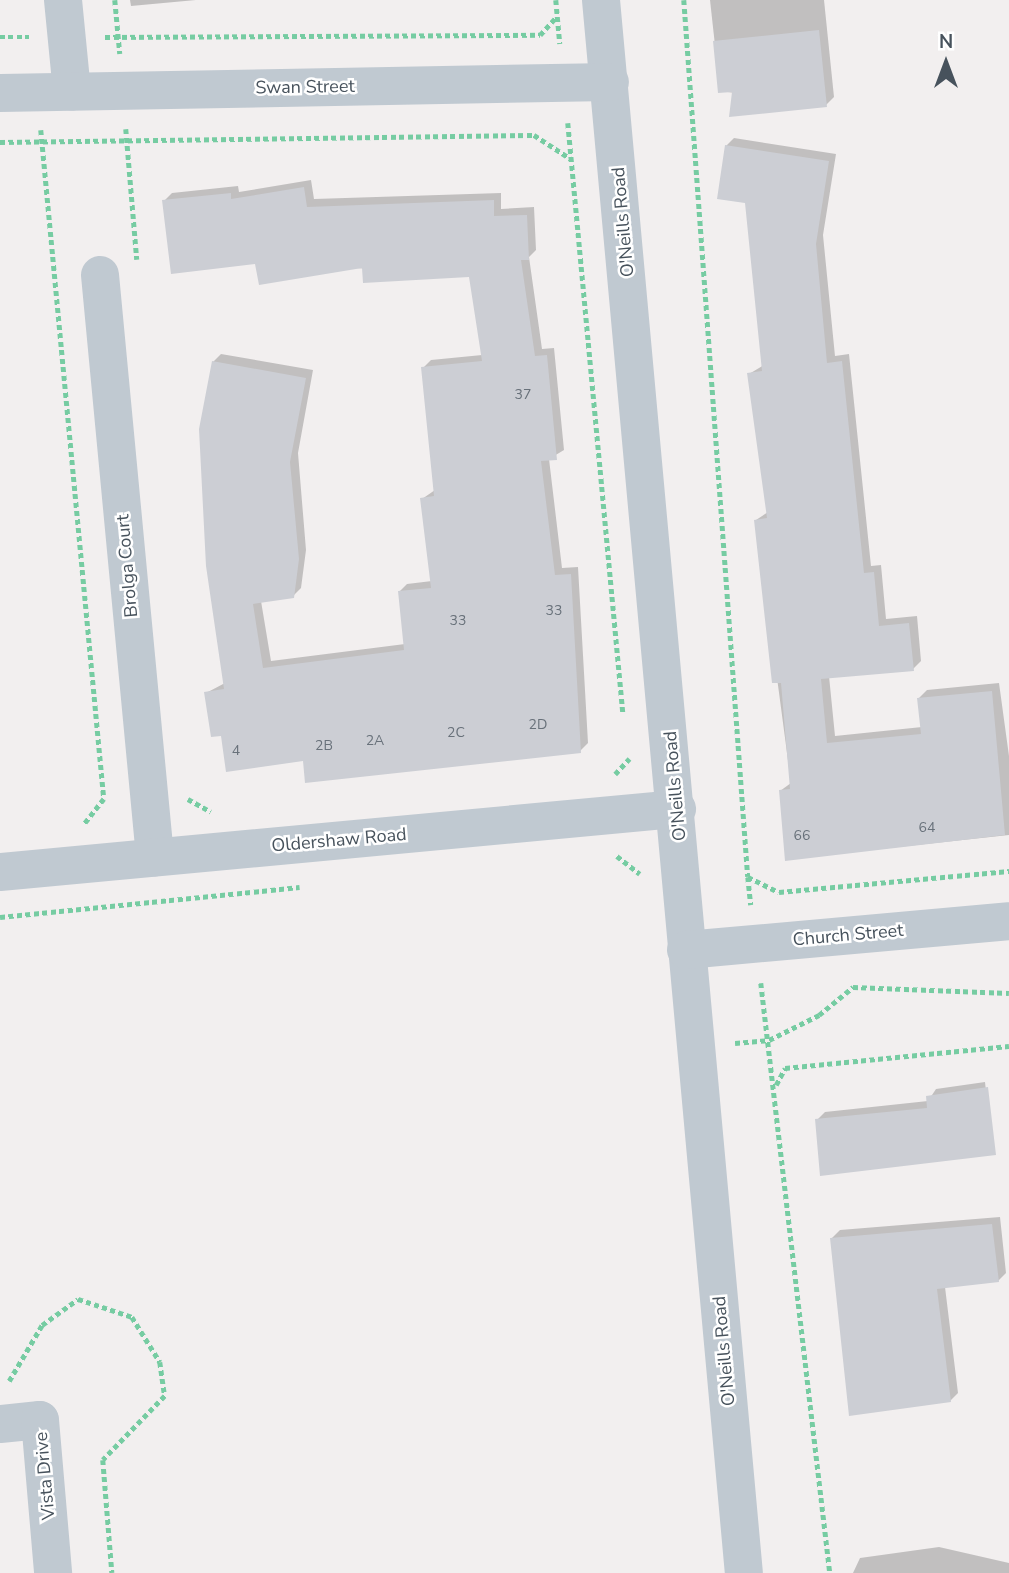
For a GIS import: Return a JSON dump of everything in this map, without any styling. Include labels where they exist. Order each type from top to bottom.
[{"type":"street","name":"O'Neills Road","points":[[601,0],[677,809],[686,950],[744,1573]]},
{"type":"street","points":[[54,24],[55,92]]},
{"type":"street","name":"Swan Street","points":[[0,93],[610,82]]},
{"type":"street","name":"Brolga Court","points":[[100,275],[155,857]]},
{"type":"street","name":"Oldershaw Road","points":[[0,872],[677,809]]},
{"type":"street","name":"Church Street","points":[[686,950],[1009,921]]},
{"type":"street","name":"Vista Drive","points":[[0,1423],[40,1420],[53,1573]]},
{"type":"path","points":[[684,0],[748,877],[775,1087],[830,1573]]},
{"type":"path","points":[[31,24],[540,35],[557,16]]},
{"type":"path","points":[[0,37],[54,24]]},
{"type":"path","points":[[54,24],[55,92],[42,142],[104,799],[83,826]]},
{"type":"path","points":[[0,142],[534,135],[571,159]]},
{"type":"path","points":[[607,857],[620,856],[643,876]]},
{"type":"path","points":[[748,877],[779,892],[1009,871]]},
{"type":"path","points":[[0,916],[303,887]]},
{"type":"path","points":[[695,1047],[769,1040],[819,1015],[853,986],[1009,993]]},
{"type":"path","points":[[775,1087],[785,1068],[1009,1046]]},
{"type":"path","points":[[0,1382],[12,1381],[42,1325],[78,1299],[132,1317],[160,1362],[164,1396],[103,1460],[112,1573]]},
{"type":"building","points":[[819,30],[827,107],[729,117],[732,92],[718,93],[713,41]]},
{"type":"building","points":[[725,145],[829,161],[816,244],[827,363],[842,361],[864,573],[874,572],[879,626],[909,623],[914,671],[821,679],[827,743],[921,734],[917,698],[992,691],[1005,835],[785,861],[779,790],[790,789],[781,683],[772,683],[754,520],[767,518],[747,373],[762,371],[745,203],[717,199]]},
{"type":"building","points":[[304,187],[307,207],[494,200],[494,216],[527,215],[529,260],[521,260],[535,356],[547,355],[557,460],[541,461],[555,575],[571,574],[581,753],[305,783],[303,761],[226,772],[221,736],[211,737],[204,692],[224,689],[206,566],[199,429],[212,361],[306,378],[290,462],[299,559],[294,598],[253,604],[263,668],[404,650],[398,591],[431,588],[420,498],[434,496],[421,367],[482,361],[469,277],[363,283],[362,268],[259,285],[255,264],[171,274],[162,200],[231,193],[231,199]]},
{"type":"building","points":[[988,1087],[996,1155],[820,1176],[815,1119],[927,1108],[926,1096]]},
{"type":"building","points":[[992,1224],[999,1282],[937,1289],[951,1402],[849,1416],[830,1238]]}]
